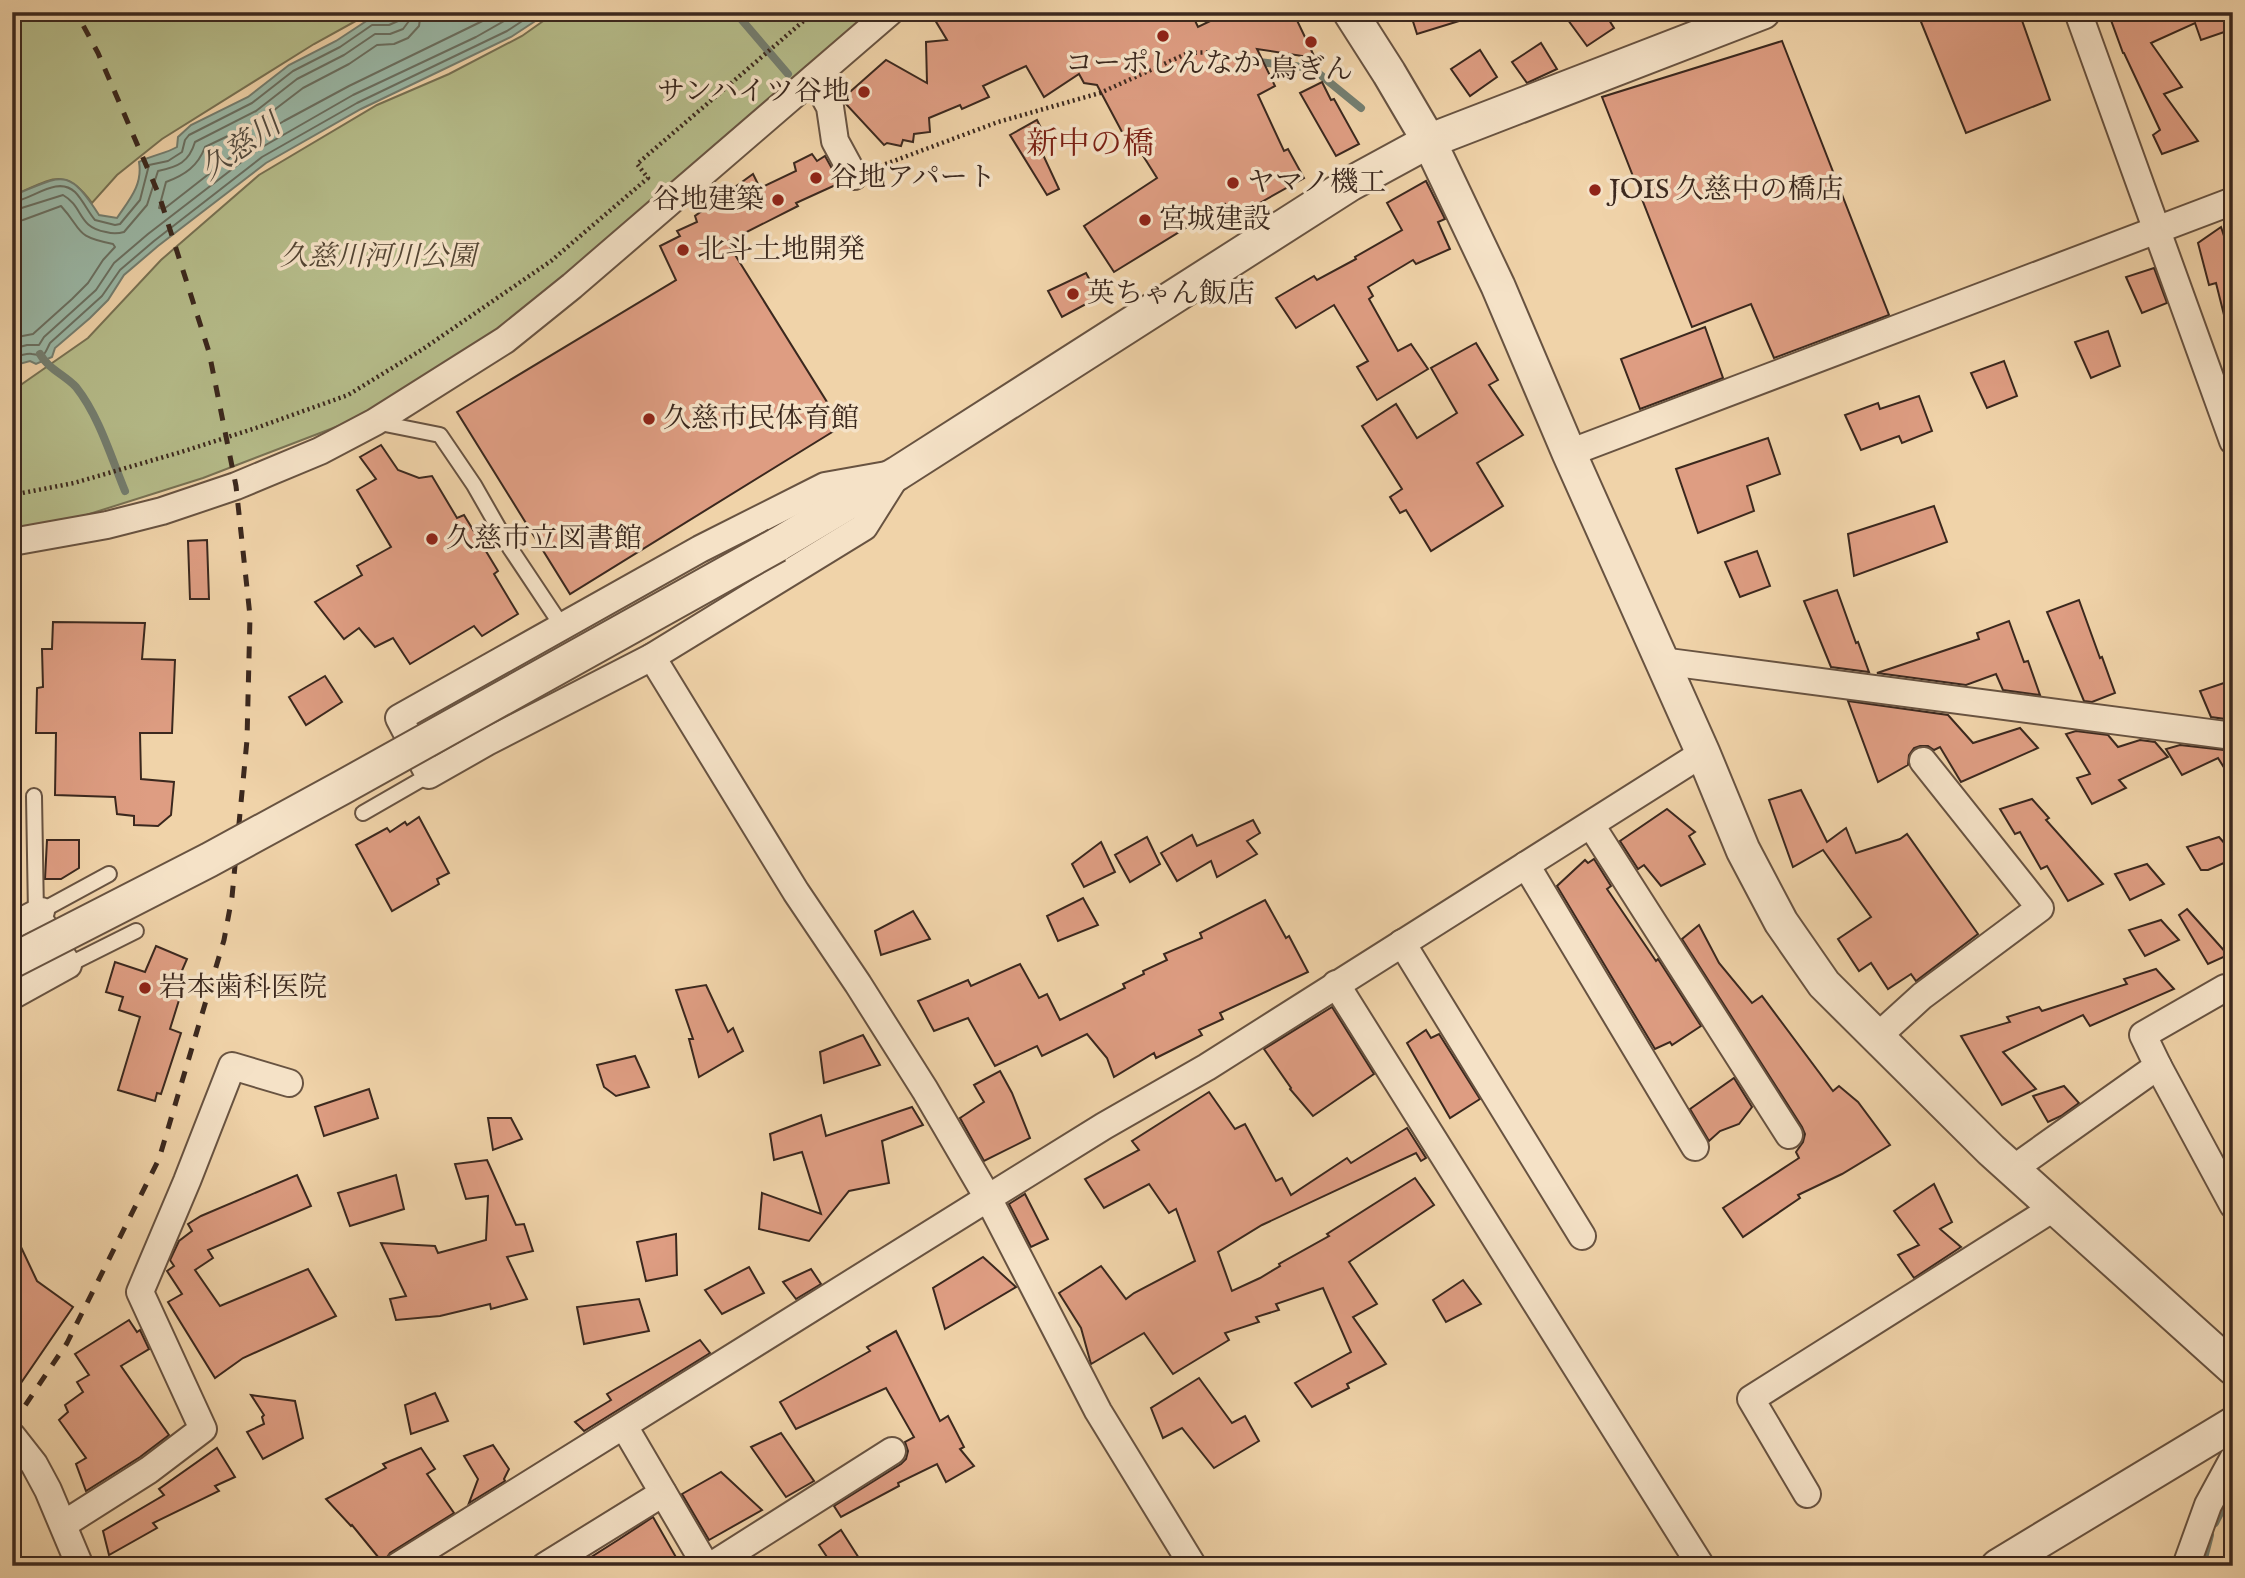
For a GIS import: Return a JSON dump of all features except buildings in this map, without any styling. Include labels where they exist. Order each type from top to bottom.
[{"type":"street","points":[[12,542],[107,525],[174,507],[236,486],[320,451],[375,422],[505,340],[572,286],[890,12]]},
{"type":"street","points":[[1350,12],[1390,73],[1429,141],[1498,286],[1743,850],[1781,922],[1825,984],[1877,1037],[2055,1208],[2233,1368]]},
{"type":"street","points":[[12,961],[343,788],[777,545],[898,473],[1350,184],[1429,141],[1763,12]]},
{"type":"street","points":[[2078,12],[2233,441]]},
{"type":"street","points":[[814,78],[830,107],[835,141],[854,176]]},
{"type":"street","points":[[1569,453],[2233,201]]},
{"type":"street","points":[[898,473],[864,527],[652,657],[429,775],[399,718],[700,549],[825,486],[898,473]]},
{"type":"street","points":[[652,657],[796,892],[925,1090],[988,1198],[1098,1411],[1193,1566]]},
{"type":"street","points":[[1661,661],[2233,736]]},
{"type":"street","points":[[398,1566],[1104,1126],[1207,1067],[1703,753]]},
{"type":"street","points":[[1877,1037],[1922,996],[2040,908],[1923,761]]},
{"type":"street","points":[[1591,825],[1789,1135]]},
{"type":"street","points":[[1526,865],[1695,1147]]},
{"type":"street","points":[[12,926],[38,913],[68,965],[12,996]]},
{"type":"street","points":[[1402,943],[1582,1236]]},
{"type":"street","points":[[1336,984],[1701,1566]]},
{"type":"street","points":[[2225,988],[2143,1035],[2233,1205]]},
{"type":"street","points":[[64,1524],[149,1470],[203,1429],[140,1292],[232,1066],[289,1083]]},
{"type":"street","points":[[2014,1169],[2158,1066]]},
{"type":"street","points":[[1807,1494],[1751,1399],[2055,1208]]},
{"type":"street","points":[[1998,1566],[2233,1424]]},
{"type":"street","points":[[624,1426],[708,1566],[892,1451]]},
{"type":"street","points":[[12,1436],[34,1464],[64,1524],[80,1566]]},
{"type":"street","points":[[2186,1566],[2207,1505],[2233,1460]]},
{"type":"street","points":[[545,1566],[663,1493]]},
{"type":"lane","points":[[375,422],[440,435],[562,626]]},
{"type":"lane","points":[[363,813],[429,775]]},
{"type":"lane","points":[[34,796],[38,913],[109,874]]},
{"type":"lane","points":[[68,965],[135,930]]},
{"type":"path","points":[[12,495],[74,483],[126,468],[256,428],[348,395],[423,349],[551,261],[648,178],[637,164],[814,12]]},
{"type":"path","points":[[854,176],[998,122],[1100,93],[1188,53],[1216,52],[1244,62]]},
{"type":"green space","points":[[12,12],[372,12],[314,44],[162,139],[117,175],[92,203],[73,183],[55,179],[12,196]]},
{"type":"green space","name":"久慈川河川公園","points":[[556,12],[882,12],[692,174],[452,367],[341,425],[203,478],[64,522],[12,535],[12,391],[88,338],[161,260],[259,175],[377,105],[449,74],[522,36]]},
{"type":"water","name":"久慈川","points":[[402,12],[549,12],[511,37],[361,109],[266,163],[124,275],[108,300],[55,348],[52,357],[36,364],[30,361],[12,366],[12,196],[62,179],[79,188],[99,215],[117,218],[137,185],[139,162],[177,147],[178,137],[191,125],[248,97],[289,65],[336,41],[371,18],[388,18]]},
{"type":"waterway","points":[[735,12],[788,74]]},
{"type":"waterway","points":[[1204,12],[1213,30]]},
{"type":"waterway","points":[[1253,59],[1312,68],[1361,108]]},
{"type":"waterway","points":[[40,354],[47,364],[72,383],[84,398],[104,437],[125,491]]},
{"type":"waterway","points":[[2215,1523],[2233,1488]]},
{"type":"waterway","points":[[2202,1566],[2210,1535]]},
{"type":"railway","points":[[12,1425],[67,1343],[159,1159],[224,940],[232,897],[247,740],[250,616],[236,486],[209,352],[159,195],[98,53],[76,12]]},
{"type":"place","name":"コーポしんなか","points":[[1163,36]]},
{"type":"place","name":"鳥ぎん","points":[[1311,42]]},
{"type":"place","name":"サンハイツ谷地","points":[[864,92]]},
{"type":"place","name":"谷地アパート","points":[[816,178]]},
{"type":"place","name":"ヤマノ機工","points":[[1233,183]]},
{"type":"place","name":"JOIS 久慈中の橋店","points":[[1595,190]]},
{"type":"place","name":"谷地建築","points":[[778,200]]},
{"type":"place","name":"宮城建設","points":[[1145,220]]},
{"type":"place","name":"北斗土地開発","points":[[683,250]]},
{"type":"place","name":"英ちゃん飯店","points":[[1073,294]]},
{"type":"place","name":"久慈市民体育館","points":[[649,419]]},
{"type":"place","name":"久慈市立図書館","points":[[432,539]]},
{"type":"place","name":"岩本歯科医院","points":[[145,988]]},
{"type":"district","name":"新中の橋","points":[[1090,145]]}]
